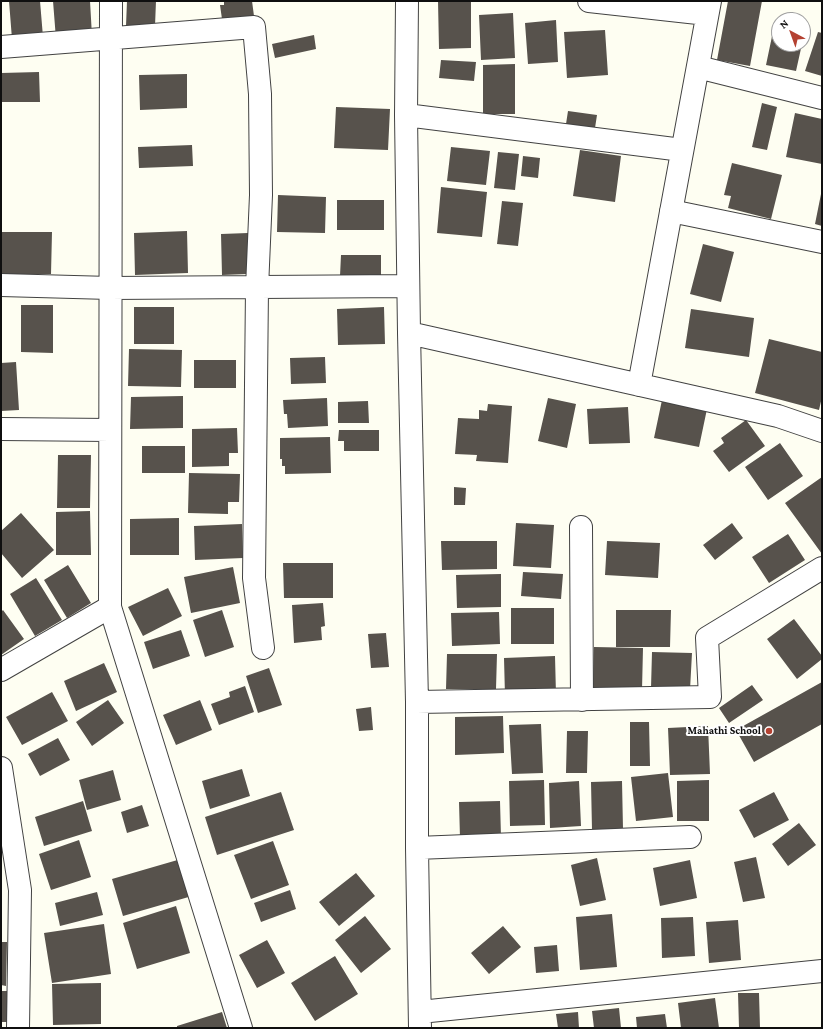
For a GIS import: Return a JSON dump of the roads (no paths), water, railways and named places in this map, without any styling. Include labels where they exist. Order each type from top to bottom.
[{"type":"street","points":[[112,1],[110,607],[241,1028]]},
{"type":"street","points":[[407,1],[406,115],[408,286],[417,702],[417,848],[420,1020],[822,971]]},
{"type":"street","points":[[589,1],[708,8],[639,385]]},
{"type":"street","points":[[1,46],[254,27],[260,94],[261,195],[257,288],[254,578],[263,648]]},
{"type":"street","points":[[698,67],[822,98]]},
{"type":"street","points":[[406,115],[682,150]]},
{"type":"street","points":[[671,211],[822,242]]},
{"type":"street","points":[[1,285],[110,288],[408,286]]},
{"type":"street","points":[[409,333],[778,416],[822,431]]},
{"type":"street","points":[[1,429],[110,430]]},
{"type":"street","points":[[581,527],[582,700]]},
{"type":"street","points":[[417,702],[710,697],[707,638],[822,568]]},
{"type":"street","points":[[1,670],[110,607]]},
{"type":"street","points":[[1,768],[20,890],[18,1028]]},
{"type":"street","points":[[417,848],[690,837]]},
{"type":"street","points":[[822,967],[822,975]]},
{"type":"place","name":"Mahathi School","points":[[769,731]]}]
